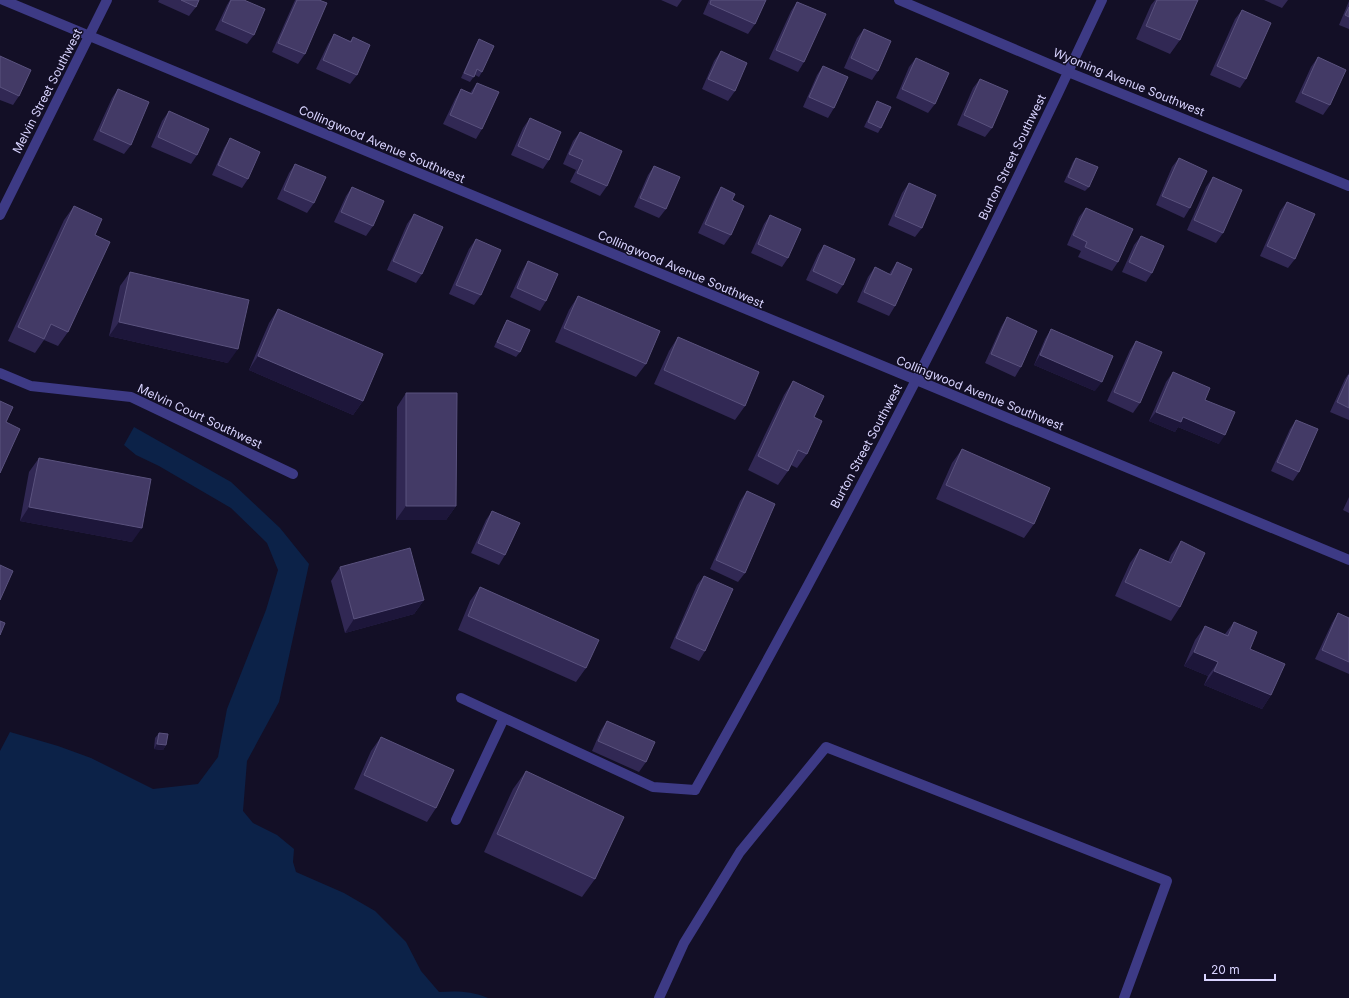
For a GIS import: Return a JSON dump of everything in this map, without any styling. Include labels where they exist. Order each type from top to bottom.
[{"type":"street","name":"Collingwood Avenue Southwest","points":[[3,0],[915,381],[1349,560]]},
{"type":"street","name":"Melvin Street Southwest","points":[[0,215],[106,0]]},
{"type":"street","name":"Wyoming Avenue Southwest","points":[[900,0],[1068,72],[1349,186]]},
{"type":"street","name":"Burton Street Southwest","points":[[504,718],[653,786],[694,790],[757,679],[915,381],[1068,72],[1102,0]]},
{"type":"street","name":"Melvin Court Southwest","points":[[0,373],[31,386],[131,397],[294,474]]},
{"type":"street","points":[[456,820],[504,718],[461,698]]},
{"type":"street","points":[[659,998],[684,943],[740,852],[826,747],[1167,880],[1124,998]]},
{"type":"water","points":[[134,427],[231,482],[280,528],[309,564],[279,702],[247,761],[243,811],[253,823],[277,835],[294,849],[293,862],[296,872],[344,893],[375,911],[406,942],[421,971],[439,992],[464,992],[488,998],[0,998],[0,751],[10,732],[58,746],[91,758],[153,789],[198,784],[218,757],[227,709],[266,610],[278,570],[267,543],[231,508],[159,466],[136,455],[124,445]]},
{"type":"building","points":[[181,0],[199,0],[196,7]]},
{"type":"building","points":[[231,0],[244,0],[265,9],[254,35],[222,21]]},
{"type":"building","points":[[297,0],[319,0],[327,3],[305,54],[278,43]]},
{"type":"building","points":[[711,0],[766,0],[755,24],[710,4]]},
{"type":"building","points":[[1157,0],[1198,0],[1180,40],[1146,26]]},
{"type":"building","points":[[797,2],[826,14],[804,62],[776,50]]},
{"type":"building","points":[[1349,7],[1349,17],[1345,15]]},
{"type":"building","points":[[1242,10],[1271,23],[1246,79],[1217,66]]},
{"type":"building","points":[[864,29],[891,41],[878,71],[851,58]]},
{"type":"building","points":[[334,34],[351,42],[353,37],[370,45],[357,75],[323,60]]},
{"type":"building","points":[[479,39],[494,46],[482,72],[477,69],[474,77],[464,73]]},
{"type":"building","points":[[721,51],[747,63],[735,91],[708,79]]},
{"type":"building","points":[[0,56],[31,70],[19,96],[0,87]]},
{"type":"building","points":[[1318,57],[1346,70],[1330,105],[1302,93]]},
{"type":"building","points":[[916,58],[949,73],[935,104],[902,89]]},
{"type":"building","points":[[823,66],[848,77],[834,108],[809,97]]},
{"type":"building","points":[[980,79],[1008,91],[992,128],[964,115]]},
{"type":"building","points":[[477,83],[499,92],[482,129],[450,115],[461,89],[472,94]]},
{"type":"building","points":[[118,89],[149,102],[131,145],[100,131]]},
{"type":"building","points":[[877,101],[891,107],[881,128],[868,122]]},
{"type":"building","points":[[169,111],[209,129],[197,155],[158,137]]},
{"type":"building","points":[[530,118],[561,132],[549,160],[518,146]]},
{"type":"building","points":[[580,132],[622,151],[607,186],[577,173],[583,160],[569,154]]},
{"type":"building","points":[[230,138],[260,152],[248,179],[218,165]]},
{"type":"building","points":[[1076,158],[1098,167],[1089,187],[1068,177]]},
{"type":"building","points":[[1179,158],[1207,171],[1190,208],[1162,196]]},
{"type":"building","points":[[295,164],[326,177],[314,203],[284,190]]},
{"type":"building","points":[[654,166],[680,177],[666,209],[640,198]]},
{"type":"building","points":[[1213,177],[1242,190],[1223,233],[1194,220]]},
{"type":"building","points":[[909,183],[936,195],[922,228],[895,216]]},
{"type":"building","points":[[352,187],[384,201],[373,226],[341,212]]},
{"type":"building","points":[[721,187],[735,194],[732,200],[744,206],[731,235],[705,224]]},
{"type":"building","points":[[1287,202],[1315,214],[1295,259],[1267,246]]},
{"type":"building","points":[[74,206],[102,219],[95,235],[110,242],[68,332],[51,324],[44,339],[18,327]]},
{"type":"building","points":[[1086,208],[1133,229],[1118,262],[1085,247],[1087,242],[1073,235]]},
{"type":"building","points":[[414,214],[443,227],[422,274],[393,261]]},
{"type":"building","points":[[770,215],[801,229],[788,258],[758,244]]},
{"type":"building","points":[[1141,236],[1164,246],[1152,273],[1129,262]]},
{"type":"building","points":[[476,239],[501,250],[481,295],[456,285]]},
{"type":"building","points":[[824,245],[855,259],[843,285],[813,271]]},
{"type":"building","points":[[528,261],[558,274],[546,301],[517,288]]},
{"type":"building","points":[[897,262],[912,269],[895,306],[864,292],[875,267],[891,275]]},
{"type":"building","points":[[130,272],[249,300],[238,349],[119,322]]},
{"type":"building","points":[[578,296],[660,331],[646,364],[564,328]]},
{"type":"building","points":[[278,309],[383,354],[363,401],[258,356]]},
{"type":"building","points":[[1007,317],[1037,331],[1021,367],[991,354]]},
{"type":"building","points":[[507,320],[530,330],[520,352],[497,342]]},
{"type":"building","points":[[1051,329],[1113,356],[1102,382],[1040,355]]},
{"type":"building","points":[[678,337],[759,372],[745,406],[664,370]]},
{"type":"building","points":[[1136,341],[1162,352],[1140,403],[1114,392]]},
{"type":"building","points":[[1173,372],[1210,388],[1205,400],[1235,412],[1225,435],[1183,417],[1181,422],[1156,412]]},
{"type":"building","points":[[1349,375],[1349,408],[1337,402]]},
{"type":"building","points":[[793,381],[824,396],[814,417],[822,421],[807,454],[798,450],[788,471],[758,456]]},
{"type":"building","points":[[406,393],[457,393],[456,506],[406,506]]},
{"type":"building","points":[[0,401],[13,407],[6,422],[20,429],[0,473]]},
{"type":"building","points":[[1296,420],[1318,429],[1299,472],[1277,462]]},
{"type":"building","points":[[962,449],[1050,488],[1034,524],[946,485]]},
{"type":"building","points":[[39,458],[151,479],[142,528],[29,507]]},
{"type":"building","points":[[747,491],[775,504],[745,573],[716,560]]},
{"type":"building","points":[[492,511],[520,523],[505,555],[478,543]]},
{"type":"building","points":[[1181,541],[1205,553],[1180,607],[1125,582],[1140,549],[1171,563]]},
{"type":"building","points":[[410,548],[424,600],[354,619],[340,567]]},
{"type":"building","points":[[0,565],[13,571],[0,600]]},
{"type":"building","points":[[704,576],[733,589],[705,651],[676,638]]},
{"type":"building","points":[[480,587],[599,640],[586,668],[468,616]]},
{"type":"building","points":[[1338,613],[1349,618],[1349,662],[1322,650]]},
{"type":"building","points":[[0,621],[5,623],[0,635]]},
{"type":"building","points":[[1234,622],[1257,632],[1250,649],[1285,664],[1271,695],[1214,671],[1218,662],[1194,652],[1205,626],[1228,636]]},
{"type":"building","points":[[607,721],[655,742],[646,762],[598,741]]},
{"type":"building","points":[[159,733],[168,734],[166,745],[157,744]]},
{"type":"building","points":[[381,737],[454,770],[436,808],[364,775]]},
{"type":"building","points":[[526,771],[624,817],[595,879],[497,834]]}]
